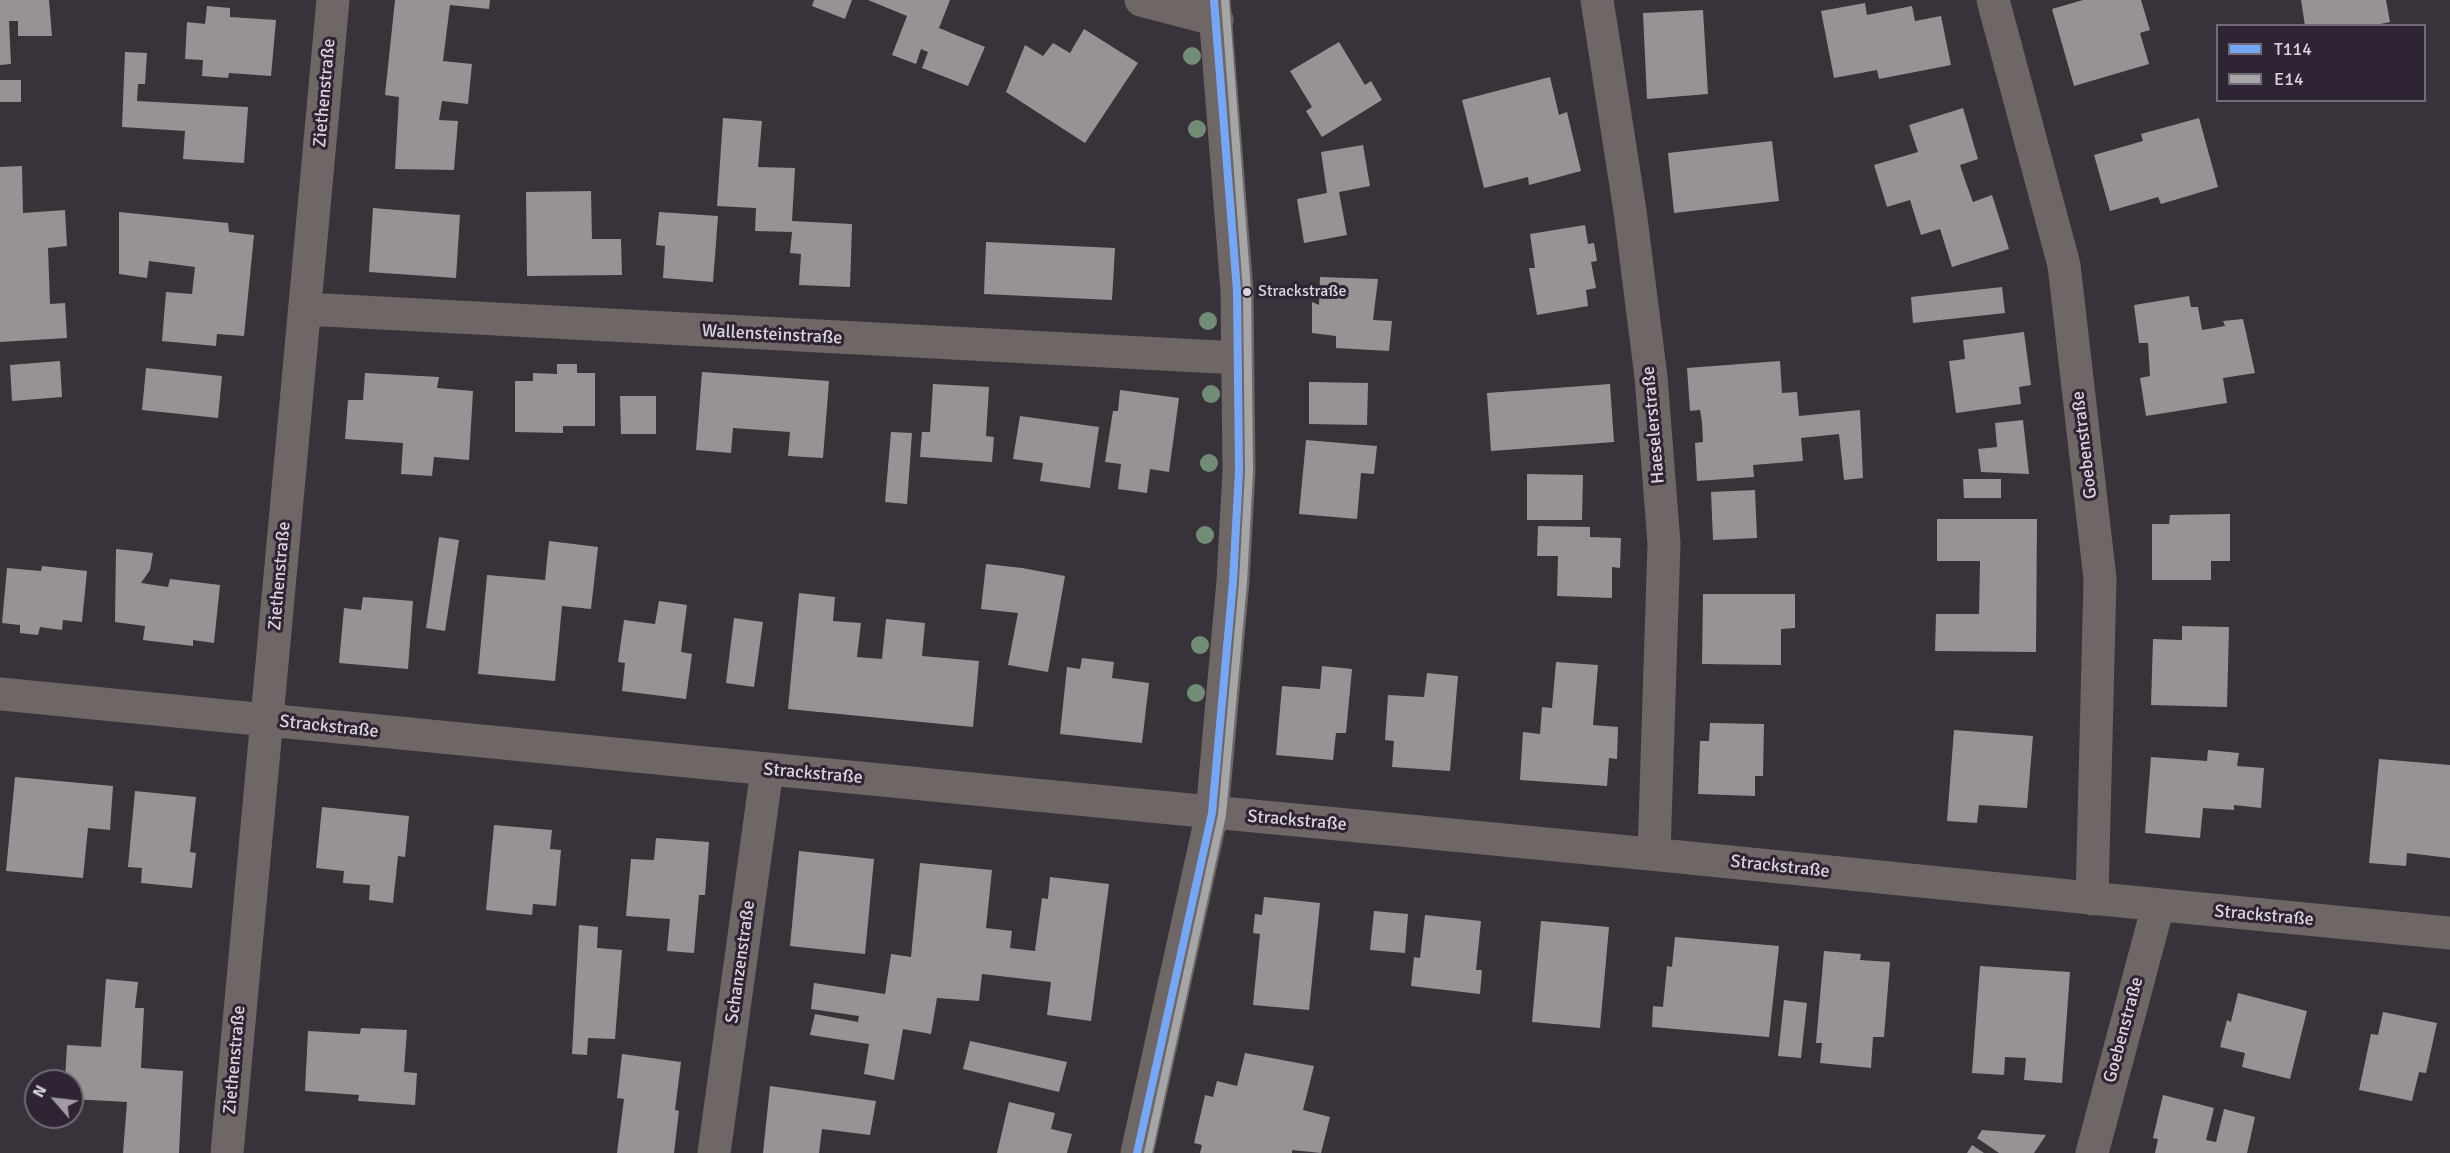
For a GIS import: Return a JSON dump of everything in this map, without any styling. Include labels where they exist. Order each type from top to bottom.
[{"type":"street","name":"Ziethenstraße","points":[[227,1153],[333,0]]},
{"type":"street","points":[[1137,1153],[1212,813],[1233,581],[1239,471],[1236,282],[1215,10],[1141,0]]},
{"type":"street","name":"Haeselerstraße","points":[[1597,0],[1630,211],[1651,377],[1664,543],[1654,854]]},
{"type":"street","name":"Goebenstraße","points":[[1993,0],[2064,265],[2100,579],[2092,899]]},
{"type":"street","name":"Wallensteinstraße","points":[[305,309],[1238,358]]},
{"type":"street","name":"Strackstraße","points":[[0,694],[2450,933]]},
{"type":"street","name":"Schanzenstraße","points":[[714,1153],[767,770]]},
{"type":"street","name":"Goebenstraße","points":[[2092,1153],[2158,906]]},
{"type":"building","points":[[0,0],[49,0],[52,36],[18,36],[18,21],[9,21],[11,64],[0,65]]},
{"type":"building","points":[[395,0],[490,0],[489,9],[450,5],[443,61],[472,64],[468,104],[442,101],[439,120],[458,121],[454,170],[395,169],[399,97],[385,95]]},
{"type":"building","points":[[814,0],[852,0],[845,19],[812,6]]},
{"type":"building","points":[[868,0],[950,0],[939,28],[985,47],[968,86],[922,68],[928,52],[921,49],[916,64],[892,55],[907,16]]},
{"type":"building","points":[[2083,0],[2141,0],[2150,30],[2140,33],[2149,64],[2074,86],[2052,9]]},
{"type":"building","points":[[2301,0],[2386,0],[2390,22],[2380,24],[2305,24]]},
{"type":"building","points":[[1865,3],[1867,15],[1912,6],[1915,21],[1941,16],[1951,65],[1879,79],[1877,70],[1834,78],[1821,11]]},
{"type":"building","points":[[207,6],[230,8],[230,17],[276,20],[271,76],[229,73],[228,78],[202,76],[203,60],[185,59],[187,22],[205,24]]},
{"type":"building","points":[[1703,10],[1708,94],[1647,99],[1643,13]]},
{"type":"building","points":[[1084,29],[1138,63],[1085,143],[1006,92],[1025,45],[1043,56],[1053,43],[1070,53]]},
{"type":"building","points":[[1339,42],[1365,85],[1371,81],[1382,100],[1322,137],[1306,111],[1312,107],[1290,71]]},
{"type":"building","points":[[125,52],[147,53],[145,84],[138,84],[137,101],[248,107],[244,163],[183,159],[185,131],[122,127]]},
{"type":"building","points":[[1550,77],[1559,115],[1567,112],[1581,171],[1529,185],[1528,177],[1484,188],[1462,100]]},
{"type":"building","points":[[0,80],[21,80],[21,102],[0,102]]},
{"type":"building","points":[[1963,108],[1978,159],[1960,165],[1973,202],[1992,195],[2009,249],[1952,267],[1940,229],[1921,235],[1910,200],[1887,207],[1874,165],[1918,152],[1909,125]]},
{"type":"building","points":[[723,118],[762,121],[758,167],[795,168],[792,221],[852,224],[850,287],[799,285],[801,254],[790,253],[792,232],[755,231],[756,208],[717,206]]},
{"type":"building","points":[[2199,118],[2218,187],[2161,204],[2158,197],[2110,211],[2094,155],[2143,141],[2141,134]]},
{"type":"building","points":[[1772,141],[1779,201],[1674,213],[1668,153]]},
{"type":"building","points":[[1363,145],[1370,186],[1339,192],[1347,235],[1304,243],[1297,199],[1327,193],[1321,152]]},
{"type":"building","points":[[22,166],[23,213],[65,210],[67,246],[48,248],[50,304],[65,303],[67,338],[0,342],[0,167]]},
{"type":"building","points":[[591,191],[592,239],[621,239],[622,275],[527,276],[526,192]]},
{"type":"building","points":[[373,208],[460,215],[456,278],[369,272]]},
{"type":"building","points":[[119,212],[228,223],[229,232],[254,235],[244,336],[217,334],[216,346],[162,341],[166,292],[192,294],[195,267],[149,261],[147,278],[119,274]]},
{"type":"building","points":[[659,212],[718,216],[713,282],[663,278],[665,246],[656,245]]},
{"type":"building","points":[[1585,225],[1588,244],[1594,243],[1597,261],[1591,262],[1596,288],[1586,290],[1588,306],[1537,315],[1529,268],[1535,268],[1530,234]]},
{"type":"building","points":[[986,242],[1115,248],[1112,300],[984,294]]},
{"type":"building","points":[[1320,277],[1378,279],[1373,320],[1392,321],[1389,351],[1336,348],[1336,336],[1312,333],[1312,302],[1319,305]]},
{"type":"building","points":[[2002,287],[2005,313],[1913,323],[1911,297]]},
{"type":"building","points":[[2189,296],[2191,307],[2198,307],[2202,330],[2225,326],[2223,321],[2243,319],[2255,373],[2223,378],[2227,403],[2146,416],[2140,378],[2150,376],[2148,343],[2139,343],[2134,305]]},
{"type":"building","points":[[2024,332],[2031,385],[2019,387],[2021,404],[1956,413],[1949,361],[1965,359],[1963,340]]},
{"type":"building","points":[[60,361],[62,397],[12,401],[10,365]]},
{"type":"building","points":[[1780,361],[1782,393],[1797,392],[1799,416],[1860,410],[1863,478],[1844,480],[1839,434],[1801,438],[1803,461],[1753,465],[1754,477],[1697,481],[1695,443],[1703,442],[1702,422],[1700,410],[1690,411],[1687,368]]},
{"type":"building","points":[[557,364],[577,364],[577,373],[595,373],[595,426],[563,426],[563,433],[515,432],[515,381],[533,381],[533,373],[557,374]]},
{"type":"building","points":[[146,368],[222,376],[218,418],[142,410]]},
{"type":"building","points":[[702,372],[829,381],[823,458],[788,456],[790,432],[733,428],[731,453],[696,450]]},
{"type":"building","points":[[365,373],[439,377],[437,388],[473,391],[469,460],[434,457],[432,476],[401,474],[403,443],[345,439],[348,400],[363,400]]},
{"type":"building","points":[[1309,382],[1368,383],[1367,425],[1309,424]]},
{"type":"building","points":[[933,384],[989,387],[986,436],[994,437],[992,462],[920,457],[922,432],[930,432]]},
{"type":"building","points":[[1610,384],[1614,442],[1491,451],[1487,393]]},
{"type":"building","points":[[1120,390],[1179,398],[1169,472],[1150,469],[1147,493],[1118,489],[1121,464],[1105,462],[1113,411],[1118,411]]},
{"type":"building","points":[[620,396],[656,396],[656,434],[621,434]]},
{"type":"building","points":[[1020,416],[1099,427],[1090,488],[1040,481],[1043,463],[1013,459]]},
{"type":"building","points":[[2023,420],[2029,474],[1981,472],[1978,449],[1997,447],[1995,423]]},
{"type":"building","points":[[891,432],[912,433],[907,504],[885,502]]},
{"type":"building","points":[[1306,440],[1377,446],[1374,474],[1361,473],[1357,519],[1299,514]]},
{"type":"building","points":[[1527,474],[1583,475],[1582,520],[1527,520]]},
{"type":"building","points":[[1963,479],[2001,479],[2001,498],[1964,498]]},
{"type":"building","points":[[1755,490],[1757,538],[1713,540],[1711,492]]},
{"type":"building","points":[[2230,514],[2230,561],[2211,561],[2211,580],[2152,580],[2152,524],[2169,524],[2170,515]]},
{"type":"building","points":[[1937,519],[2037,519],[2036,652],[1935,651],[1936,614],[1979,614],[1980,561],[1937,561]]},
{"type":"building","points":[[1538,526],[1590,527],[1590,537],[1621,538],[1620,568],[1612,567],[1612,598],[1557,596],[1558,556],[1537,556]]},
{"type":"building","points":[[439,537],[459,540],[445,631],[426,628]]},
{"type":"building","points":[[549,541],[598,547],[591,609],[562,606],[555,681],[478,674],[487,575],[545,580]]},
{"type":"building","points":[[116,549],[153,553],[150,570],[141,583],[168,587],[170,579],[220,585],[214,643],[193,640],[193,646],[143,640],[145,626],[115,622]]},
{"type":"building","points":[[986,564],[1065,576],[1048,672],[1008,665],[1018,613],[981,609]]},
{"type":"building","points":[[42,566],[87,571],[82,622],[63,620],[62,630],[40,627],[38,635],[20,633],[20,625],[2,623],[7,568],[41,571]]},
{"type":"building","points":[[799,593],[835,597],[833,621],[861,623],[857,657],[882,659],[886,619],[925,623],[922,656],[979,661],[973,727],[788,709]]},
{"type":"building","points":[[1703,594],[1795,594],[1795,628],[1781,629],[1781,665],[1702,664]]},
{"type":"building","points":[[363,597],[413,601],[408,669],[339,663],[344,608],[361,610]]},
{"type":"building","points":[[659,601],[687,605],[681,652],[692,654],[686,699],[622,691],[625,663],[618,662],[624,620],[655,624]]},
{"type":"building","points":[[734,618],[763,622],[754,687],[726,683]]},
{"type":"building","points":[[2182,626],[2229,627],[2227,707],[2151,705],[2153,639],[2182,640]]},
{"type":"building","points":[[1082,658],[1114,662],[1112,678],[1149,683],[1142,743],[1060,734],[1067,667],[1080,669]]},
{"type":"building","points":[[1556,662],[1598,665],[1593,725],[1618,727],[1617,759],[1609,758],[1607,786],[1520,780],[1523,732],[1540,734],[1542,707],[1552,708]]},
{"type":"building","points":[[1322,666],[1352,669],[1346,733],[1336,733],[1333,760],[1276,755],[1282,686],[1320,689]]},
{"type":"building","points":[[1427,673],[1458,676],[1450,771],[1392,767],[1394,741],[1385,740],[1388,695],[1424,697]]},
{"type":"building","points":[[1710,723],[1764,724],[1763,776],[1755,776],[1755,796],[1698,794],[1700,741],[1709,741]]},
{"type":"building","points":[[1954,730],[2033,736],[2027,808],[1979,805],[1977,823],[1947,821]]},
{"type":"building","points":[[2208,750],[2239,753],[2237,766],[2264,768],[2261,808],[2234,805],[2234,810],[2203,808],[2200,838],[2145,833],[2151,757],[2207,761]]},
{"type":"building","points":[[2379,759],[2450,765],[2450,858],[2407,853],[2406,866],[2369,863]]},
{"type":"building","points":[[15,777],[113,786],[110,830],[88,828],[83,878],[6,871]]},
{"type":"building","points":[[135,791],[196,797],[190,852],[196,853],[192,888],[141,883],[142,868],[128,867]]},
{"type":"building","points":[[322,807],[409,816],[405,857],[398,856],[393,903],[369,900],[370,885],[343,883],[344,871],[316,868]]},
{"type":"building","points":[[494,825],[552,830],[550,849],[561,850],[556,906],[533,904],[532,915],[486,910]]},
{"type":"building","points":[[656,838],[709,842],[705,895],[699,895],[694,953],[667,951],[670,919],[626,916],[631,859],[654,860]]},
{"type":"building","points":[[799,851],[874,859],[865,954],[790,946]]},
{"type":"building","points":[[920,863],[992,870],[986,928],[1012,931],[1010,948],[1035,951],[1042,898],[1048,899],[1050,877],[1109,884],[1091,1021],[1047,1015],[1051,982],[982,974],[979,1001],[937,998],[931,1034],[903,1029],[894,1080],[864,1074],[869,1044],[810,1035],[815,1014],[858,1022],[859,1016],[811,1009],[814,983],[885,994],[891,954],[911,957]]},
{"type":"building","points":[[1264,897],[1320,903],[1309,1010],[1253,1005],[1260,934],[1253,933],[1255,914],[1262,915]]},
{"type":"building","points":[[1374,911],[1408,914],[1405,953],[1370,950]]},
{"type":"building","points":[[1425,915],[1481,921],[1476,970],[1482,970],[1480,994],[1411,986],[1414,957],[1420,958]]},
{"type":"building","points":[[1541,921],[1609,927],[1600,1028],[1532,1022]]},
{"type":"building","points":[[579,925],[598,927],[597,948],[622,950],[615,1039],[588,1038],[587,1055],[572,1054]]},
{"type":"building","points":[[1675,937],[1779,946],[1769,1037],[1652,1027],[1653,1006],[1663,1007],[1667,966],[1672,967]]},
{"type":"building","points":[[1824,951],[1861,954],[1860,960],[1890,962],[1884,1037],[1873,1037],[1871,1068],[1820,1063],[1822,1043],[1816,1043]]},
{"type":"building","points":[[1980,966],[2070,972],[2062,1083],[2024,1080],[2026,1058],[2005,1057],[2004,1075],[1972,1073]]},
{"type":"building","points":[[106,979],[138,982],[135,1008],[144,1008],[141,1068],[183,1071],[179,1153],[123,1153],[127,1102],[84,1100],[84,1069],[66,1069],[67,1045],[101,1047]]},
{"type":"building","points":[[2238,993],[2307,1011],[2290,1079],[2242,1067],[2245,1053],[2220,1047],[2227,1020],[2231,1022]]},
{"type":"building","points":[[1784,1000],[1807,1003],[1801,1058],[1778,1056]]},
{"type":"building","points":[[2383,1012],[2437,1023],[2426,1073],[2419,1072],[2412,1101],[2359,1090],[2371,1034],[2378,1035]]},
{"type":"building","points":[[361,1028],[407,1030],[404,1072],[417,1073],[415,1105],[358,1101],[359,1095],[305,1091],[308,1031],[360,1034]]},
{"type":"building","points":[[970,1041],[1067,1062],[1059,1092],[963,1069]]},
{"type":"building","points":[[1245,1053],[1314,1066],[1303,1110],[1330,1117],[1321,1153],[1292,1150],[1292,1153],[1200,1153],[1202,1145],[1194,1143],[1205,1095],[1213,1097],[1217,1081],[1237,1086]]},
{"type":"building","points":[[622,1054],[681,1062],[675,1110],[679,1111],[674,1153],[617,1153],[624,1099],[617,1098]]},
{"type":"building","points":[[770,1086],[876,1101],[870,1135],[822,1129],[819,1153],[763,1153]]},
{"type":"building","points":[[2163,1095],[2214,1108],[2206,1140],[2216,1142],[2224,1109],[2255,1117],[2247,1153],[2155,1153],[2158,1139],[2153,1138]]},
{"type":"building","points":[[1009,1102],[1055,1113],[1051,1129],[1072,1134],[1067,1153],[997,1153]]},
{"type":"building","points":[[1982,1130],[2046,1135],[2034,1153],[1999,1153],[1977,1138]]},
{"type":"building","points":[[1972,1145],[1984,1153],[1967,1153]]},
{"type":"transit line","name":"T114","points":[[1137,1153],[1212,813],[1233,581],[1239,471],[1237,291],[1214,0]]},
{"type":"transit line","name":"E14","points":[[1148,1153],[1222,815],[1243,582],[1249,471],[1247,291],[1225,0]]},
{"type":"place","name":"Strackstraße","points":[[1247,292]]}]
